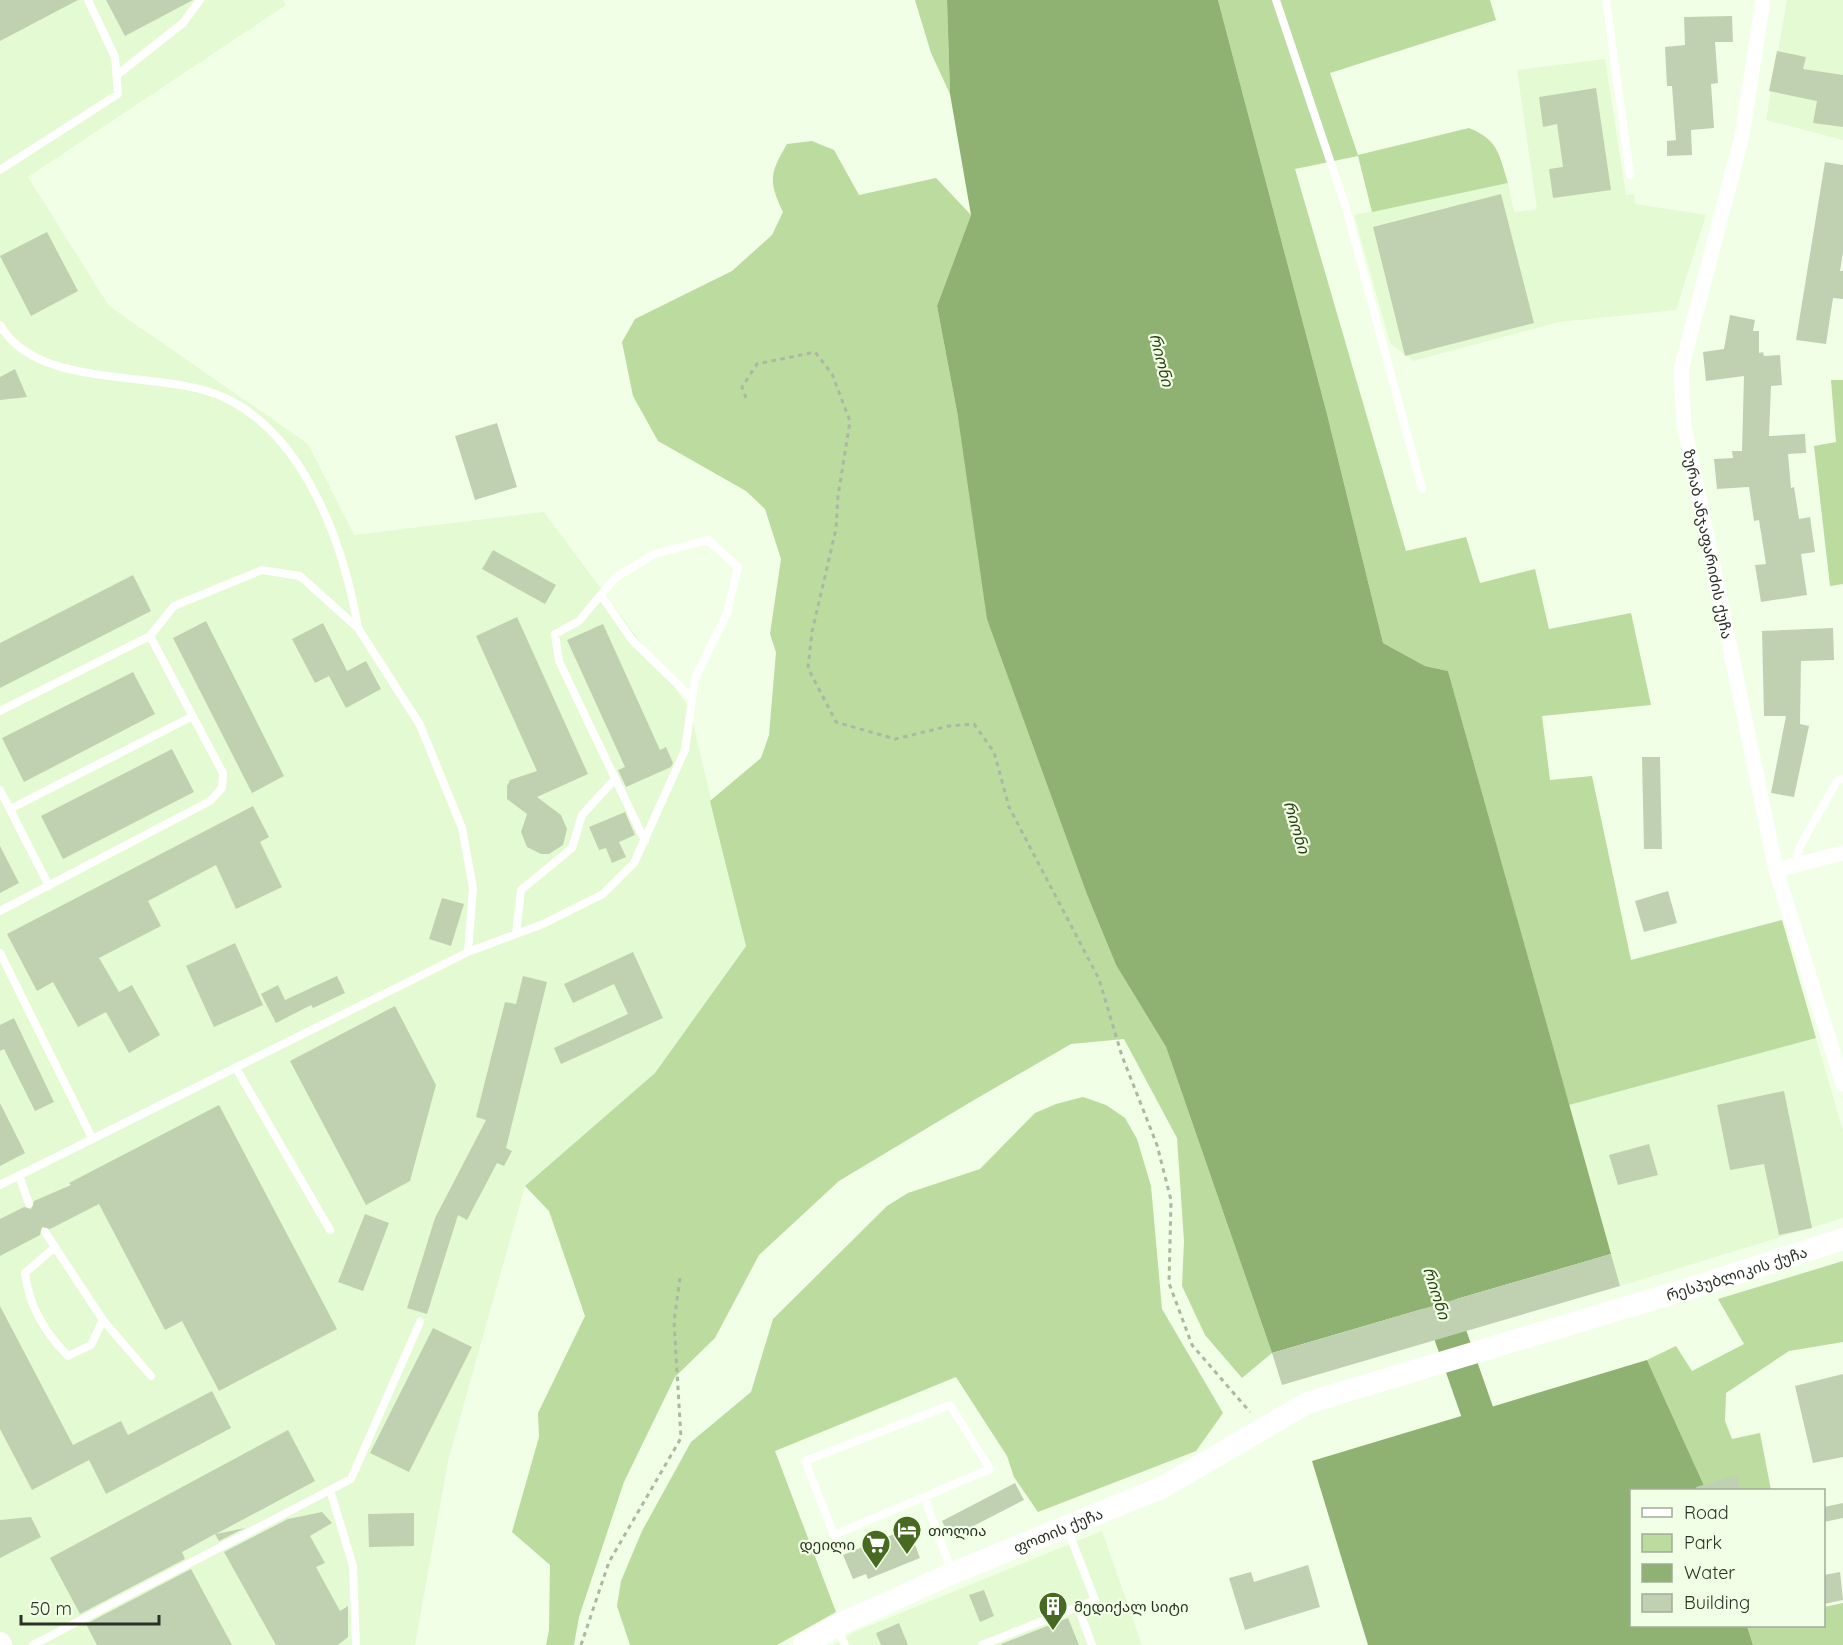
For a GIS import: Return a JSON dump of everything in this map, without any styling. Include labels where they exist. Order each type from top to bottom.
[{"type":"street","name":"ზურაბ ანჯაფარიძის ქუჩა","points":[[1763,0],[1742,136],[1681,370],[1684,425],[1776,870],[1843,1084]]},
{"type":"street","points":[[1776,870],[1843,853]]},
{"type":"street","name":"რესპუბლიკის ქუჩა","points":[[1307,1403],[1843,1239]]},
{"type":"street","name":"ფოთის ქუჩა","points":[[804,1645],[841,1636],[953,1574],[1163,1487],[1307,1403]]},
{"type":"lane","points":[[0,170],[118,94],[115,57],[88,0]]},
{"type":"lane","points":[[117,75],[183,23],[200,0]]},
{"type":"lane","points":[[1276,0],[1346,207],[1422,489]]},
{"type":"lane","points":[[1606,0],[1630,175]]},
{"type":"lane","points":[[0,325],[8,338],[49,365],[104,376],[164,381],[222,397],[267,424],[303,469],[326,520],[351,588],[358,628]]},
{"type":"lane","points":[[0,1185],[468,952],[543,924],[603,894],[634,863],[645,841],[685,750],[695,678],[727,613],[738,567],[708,540],[654,554],[615,578],[579,621],[555,633],[559,661],[645,841]]},
{"type":"lane","points":[[0,711],[150,636],[174,606],[262,570],[300,576],[358,628],[420,725],[462,828],[473,888],[468,952]]},
{"type":"lane","points":[[601,595],[632,640],[692,698]]},
{"type":"lane","points":[[0,911],[210,801],[222,788],[223,773],[150,636]]},
{"type":"lane","points":[[10,809],[193,717]]},
{"type":"lane","points":[[516,934],[521,890],[572,848],[582,815],[615,779]]},
{"type":"lane","points":[[1796,865],[1799,848],[1837,781],[1843,779]]},
{"type":"lane","points":[[0,790],[49,886]]},
{"type":"lane","points":[[0,953],[92,1138]]},
{"type":"lane","points":[[236,1068],[330,1230]]},
{"type":"lane","points":[[19,1175],[29,1204]]},
{"type":"lane","points":[[45,1232],[103,1320],[151,1376]]},
{"type":"lane","points":[[55,1247],[25,1274],[27,1294],[49,1337],[68,1356],[91,1346],[103,1320]]},
{"type":"lane","points":[[33,1645],[351,1479],[420,1322]]},
{"type":"lane","points":[[950,1405],[990,1469],[924,1497],[834,1535],[805,1461],[950,1405]]},
{"type":"lane","points":[[330,1490],[353,1566],[356,1645]]},
{"type":"lane","points":[[924,1497],[953,1574]]},
{"type":"lane","points":[[982,1645],[1095,1600],[1067,1528]]},
{"type":"lane","points":[[1078,1607],[1092,1645]]},
{"type":"path","points":[[746,398],[742,387],[757,364],[815,352],[832,374],[850,421],[838,496],[836,529],[812,632],[808,668],[836,722],[896,740],[949,726],[974,724],[994,752],[1009,807],[1099,980],[1122,1056],[1157,1145],[1171,1200],[1169,1282],[1192,1345],[1246,1411],[1274,1423]]},
{"type":"path","points":[[580,1645],[609,1562],[681,1438],[674,1321],[680,1278]]},
{"type":"shaded area","points":[[0,0],[283,0],[286,5],[28,177],[109,306],[308,444],[354,535],[544,512],[689,707],[746,945],[655,1073],[525,1186],[448,1461],[415,1645],[0,1645]]},
{"type":"shaded area","points":[[1787,0],[1843,0],[1843,140],[1766,120]]},
{"type":"shaded area","points":[[1605,59],[1626,195],[1634,194],[1635,204],[1706,215],[1676,310],[1559,322],[1413,361],[1390,343],[1354,215],[1508,183],[1514,212],[1537,209],[1517,70]]},
{"type":"shaded area","points":[[1816,1038],[1843,1131],[1843,1218],[1620,1286],[1569,1105]]},
{"type":"shaded area","points":[[1102,1531],[1142,1645],[833,1645],[852,1633]]},
{"type":"green space","points":[[915,0],[947,0],[950,94],[931,53]]},
{"type":"green space","points":[[1218,0],[1490,0],[1496,20],[1330,73],[1358,155],[1469,128],[1492,143],[1500,156],[1508,183],[1372,212],[1358,156],[1295,169],[1406,551],[1466,537],[1480,583],[1535,569],[1549,629],[1631,613],[1651,705],[1542,716],[1550,780],[1592,776],[1631,960],[1782,920],[1816,1038],[1569,1105],[1448,671],[1425,666],[1383,643],[1327,414]]},
{"type":"green space","points":[[812,141],[834,150],[859,195],[936,178],[971,215],[937,306],[958,417],[1088,897],[1116,965],[1166,1047],[1272,1353],[1242,1378],[1205,1335],[1182,1286],[1184,1241],[1177,1138],[1124,1039],[1071,1044],[839,1181],[759,1255],[715,1338],[675,1377],[624,1482],[579,1617],[574,1645],[546,1645],[549,1630],[550,1565],[512,1532],[539,1437],[538,1413],[585,1316],[549,1211],[525,1186],[655,1073],[746,946],[710,801],[761,758],[769,735],[776,652],[770,634],[781,559],[765,509],[746,491],[658,441],[633,396],[622,342],[635,319],[732,271],[772,235],[783,212],[773,185],[777,162],[787,144]]},
{"type":"green space","points":[[1831,380],[1843,380],[1843,584],[1830,586],[1814,446],[1836,442]]},
{"type":"green space","points":[[1083,1097],[1106,1105],[1125,1118],[1137,1139],[1151,1186],[1162,1309],[1223,1413],[1196,1451],[1038,1512],[1014,1477],[1007,1456],[956,1377],[775,1451],[836,1612],[777,1645],[630,1645],[617,1606],[621,1581],[642,1531],[691,1442],[751,1392],[773,1319],[887,1206],[908,1193],[980,1169],[1035,1113],[1056,1104]]},
{"type":"green space","points":[[1843,1261],[1843,1342],[1789,1351],[1726,1393],[1725,1421],[1732,1439],[1760,1433],[1771,1489],[1706,1489],[1647,1360],[1676,1346],[1692,1371],[1744,1344],[1718,1299]]},
{"type":"green space","points":[[1843,1603],[1843,1645],[1753,1645],[1747,1627],[1825,1627],[1825,1607]]},
{"type":"water","points":[[947,0],[1218,0],[1327,414],[1383,643],[1425,666],[1448,671],[1611,1254],[1272,1353],[1166,1047],[1116,965],[1088,897],[987,619],[958,417],[937,306],[971,215],[950,94]]},
{"type":"water","points":[[1647,1360],[1706,1489],[1630,1489],[1630,1627],[1747,1627],[1753,1645],[1368,1645],[1312,1461]]},
{"type":"building","points":[[0,0],[78,0],[0,41]]},
{"type":"building","points":[[106,0],[193,0],[125,36]]},
{"type":"building","points":[[1732,16],[1733,42],[1715,42],[1718,83],[1711,84],[1714,128],[1691,130],[1692,155],[1667,156],[1667,141],[1676,140],[1672,86],[1667,86],[1665,47],[1685,45],[1684,17]]},
{"type":"building","points":[[1777,51],[1806,57],[1803,69],[1843,75],[1843,127],[1813,123],[1817,101],[1769,91]]},
{"type":"building","points":[[1596,88],[1611,190],[1553,198],[1549,169],[1563,167],[1557,124],[1543,127],[1539,97]]},
{"type":"building","points":[[1825,162],[1843,165],[1843,252],[1840,271],[1843,271],[1843,299],[1833,298],[1826,344],[1796,340]]},
{"type":"building","points":[[1501,194],[1534,323],[1405,356],[1373,227]]},
{"type":"building","points":[[47,232],[78,291],[31,316],[0,256]]},
{"type":"building","points":[[1730,315],[1755,320],[1753,331],[1759,331],[1759,353],[1763,352],[1764,356],[1780,355],[1782,385],[1771,386],[1769,436],[1805,434],[1806,453],[1788,454],[1791,488],[1794,487],[1799,519],[1810,517],[1815,552],[1801,554],[1807,595],[1761,602],[1755,565],[1766,564],[1759,520],[1754,521],[1749,487],[1717,489],[1714,459],[1733,458],[1732,451],[1742,451],[1744,376],[1706,381],[1703,352],[1724,349]]},
{"type":"building","points":[[15,369],[27,397],[0,400],[0,377]]},
{"type":"building","points":[[497,423],[517,487],[475,500],[455,436]]},
{"type":"building","points":[[493,550],[556,585],[545,604],[482,569]]},
{"type":"building","points":[[133,575],[151,611],[0,688],[0,643]]},
{"type":"building","points":[[517,617],[588,774],[537,797],[561,815],[567,829],[563,845],[549,854],[541,854],[527,847],[521,832],[527,814],[507,799],[507,786],[510,780],[537,771],[476,636]]},
{"type":"building","points":[[206,621],[284,776],[252,793],[173,638]]},
{"type":"building","points":[[323,623],[347,671],[366,661],[381,689],[346,708],[329,676],[315,683],[292,639]]},
{"type":"building","points":[[603,624],[660,750],[666,747],[673,763],[671,767],[626,787],[618,770],[625,767],[567,640]]},
{"type":"building","points":[[1833,628],[1834,660],[1801,661],[1800,724],[1809,726],[1794,797],[1771,793],[1786,716],[1764,716],[1762,631]]},
{"type":"building","points":[[133,672],[155,714],[24,782],[2,738]]},
{"type":"building","points":[[172,749],[194,792],[63,859],[41,816]]},
{"type":"building","points":[[1642,757],[1660,757],[1662,849],[1644,849]]},
{"type":"building","points":[[253,806],[269,837],[260,842],[282,887],[236,909],[216,865],[148,901],[161,926],[99,958],[119,992],[132,985],[160,1035],[129,1053],[106,1012],[78,1027],[53,982],[37,991],[7,934]]},
{"type":"building","points":[[625,812],[635,835],[619,842],[626,857],[612,863],[606,848],[599,850],[589,827]]},
{"type":"building","points":[[0,846],[19,883],[0,893]]},
{"type":"building","points":[[1668,891],[1677,923],[1644,932],[1635,901]]},
{"type":"building","points":[[442,898],[464,904],[451,946],[429,939]]},
{"type":"building","points":[[235,943],[263,1005],[214,1027],[186,966]]},
{"type":"building","points":[[633,952],[663,1018],[561,1064],[554,1048],[628,1014],[614,984],[573,1003],[564,984]]},
{"type":"building","points":[[337,976],[345,993],[313,1008],[311,1005],[276,1023],[261,994],[278,985],[285,1000]]},
{"type":"building","points":[[523,976],[547,982],[506,1148],[512,1151],[504,1166],[497,1163],[467,1220],[458,1215],[427,1314],[407,1308],[435,1218],[486,1120],[476,1117],[505,1002],[516,1004]]},
{"type":"building","points":[[395,1006],[436,1085],[410,1181],[366,1205],[290,1061]]},
{"type":"building","points":[[14,1018],[54,1102],[35,1111],[4,1049],[0,1051],[0,1025]]},
{"type":"building","points":[[1784,1091],[1812,1228],[1779,1235],[1764,1164],[1730,1170],[1717,1105]]},
{"type":"building","points":[[0,1103],[25,1153],[0,1166]]},
{"type":"building","points":[[219,1105],[337,1329],[219,1391],[182,1321],[165,1330],[99,1204],[50,1229],[42,1227],[40,1235],[0,1256],[0,1219],[24,1207],[31,1209],[34,1201],[71,1185],[69,1183]]},
{"type":"building","points":[[1649,1144],[1658,1175],[1618,1185],[1609,1155]]},
{"type":"building","points":[[365,1214],[389,1223],[363,1291],[338,1282]]},
{"type":"building","points":[[1611,1254],[1620,1286],[1282,1385],[1272,1353]]},
{"type":"building","points":[[0,1306],[73,1445],[121,1421],[128,1435],[212,1391],[231,1428],[106,1494],[89,1460],[32,1490],[0,1429]]},
{"type":"building","points":[[433,1328],[472,1347],[409,1472],[370,1453]]},
{"type":"building","points":[[1843,1374],[1843,1457],[1813,1463],[1795,1386]]},
{"type":"building","points":[[288,1430],[315,1481],[216,1534],[245,1528],[219,1541],[215,1534],[182,1552],[185,1559],[80,1614],[50,1558]]},
{"type":"building","points":[[1737,1475],[1740,1489],[1696,1489],[1696,1487]]},
{"type":"building","points":[[1015,1483],[1024,1500],[950,1538],[942,1521]]},
{"type":"building","points":[[1843,1503],[1843,1518],[1825,1522],[1825,1507]]},
{"type":"building","points":[[322,1512],[332,1523],[310,1536],[325,1563],[316,1567],[340,1611],[348,1606],[348,1637],[338,1645],[276,1645],[224,1552],[288,1519]]},
{"type":"building","points":[[414,1513],[414,1546],[369,1547],[368,1514]]},
{"type":"building","points":[[31,1517],[41,1537],[0,1558],[0,1520]]},
{"type":"building","points":[[909,1528],[920,1558],[868,1579],[866,1574],[853,1579],[843,1555]]},
{"type":"building","points":[[1308,1565],[1320,1607],[1245,1630],[1229,1578],[1251,1572],[1254,1582]]},
{"type":"building","points":[[191,1569],[232,1645],[97,1645],[86,1624]]},
{"type":"building","points":[[1840,1572],[1843,1600],[1825,1604],[1825,1575]]},
{"type":"building","points":[[984,1590],[994,1616],[980,1622],[969,1595]]},
{"type":"building","name":"მედიქალ სიტი","points":[[1068,1618],[1079,1645],[1001,1644]]},
{"type":"building","points":[[899,1623],[908,1645],[881,1645],[876,1633]]},
{"type":"waterway","name":"რიონი","points":[[1436,1294],[1492,1454]]},
{"type":"place","name":"თოლია","points":[[907,1556]]},
{"type":"place","name":"დეილი","points":[[876,1570]]},
{"type":"place","name":"მედიქალ სიტი","points":[[1053,1632]]}]
